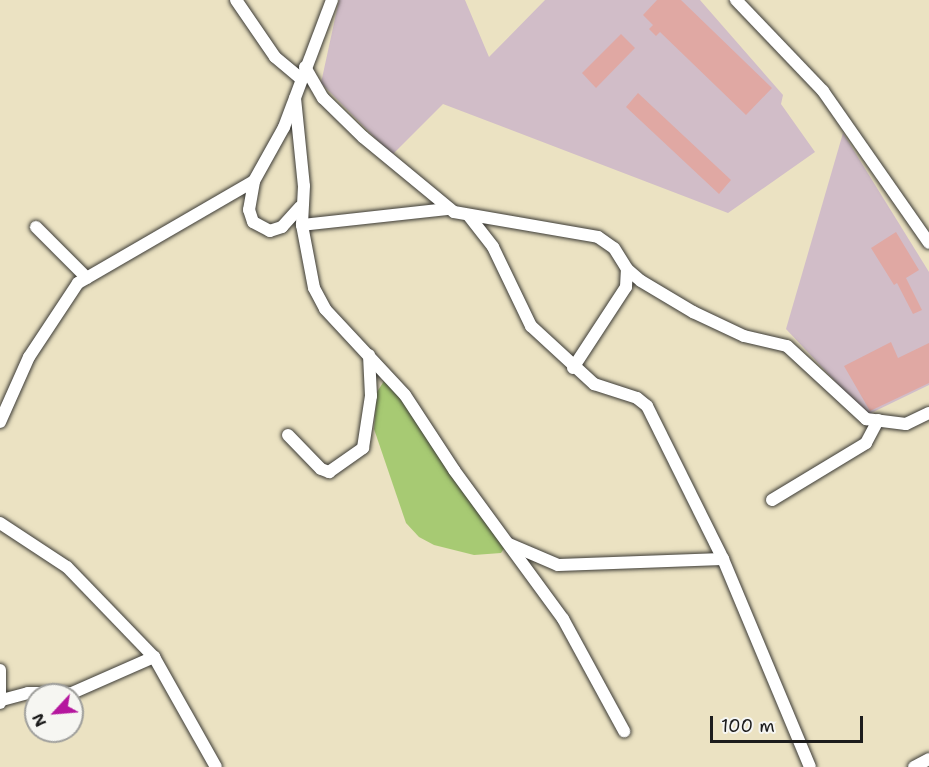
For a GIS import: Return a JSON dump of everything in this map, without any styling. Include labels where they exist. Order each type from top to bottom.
[{"type":"street","points":[[236,0],[274,57],[303,73],[323,98],[448,208],[468,216],[598,237],[614,248],[627,269],[715,324],[757,340],[787,346],[866,419],[906,424],[929,412]]},
{"type":"street","points":[[300,207],[282,227],[270,231],[258,226],[249,210],[254,181],[295,98],[332,0]]},
{"type":"street","points":[[736,0],[822,91],[929,243]]},
{"type":"street","points":[[295,98],[303,186],[300,207],[314,288],[325,309],[405,395],[506,542],[563,619],[624,731]]},
{"type":"street","points":[[0,423],[29,357],[78,283],[254,181]]},
{"type":"street","points":[[302,225],[448,208]]},
{"type":"street","points":[[468,216],[493,247],[531,326],[573,368],[594,384],[637,398],[647,406],[723,559],[810,767]]},
{"type":"street","points":[[36,227],[87,278]]},
{"type":"street","points":[[573,368],[626,287],[627,269]]},
{"type":"street","points":[[288,435],[321,469],[329,472],[363,448],[371,396],[369,355]]},
{"type":"street","points":[[772,500],[866,442],[878,420]]},
{"type":"street","points":[[0,523],[67,567],[154,657],[216,767]]},
{"type":"street","points":[[506,542],[558,565],[723,559]]},
{"type":"street","points":[[0,670],[1,702],[28,693],[72,693],[154,657]]},
{"type":"street","points":[[914,767],[929,759]]},
{"type":"shaded area","points":[[339,0],[465,0],[489,57],[545,0],[700,0],[783,95],[781,104],[815,152],[728,213],[443,104],[392,155],[321,83]]},
{"type":"shaded area","points":[[843,133],[929,272],[929,385],[867,415],[786,329]]},
{"type":"green space","points":[[384,381],[391,381],[505,547],[501,553],[474,555],[434,545],[419,537],[406,523],[374,429],[377,392]]},
{"type":"building","points":[[657,0],[681,0],[772,88],[746,115],[660,32],[656,36],[649,29],[653,25],[643,15]]},
{"type":"building","points":[[621,34],[635,48],[596,88],[582,73]]},
{"type":"building","points":[[638,93],[731,180],[719,194],[626,107]]},
{"type":"building","points":[[896,232],[919,270],[906,278],[922,310],[913,314],[897,283],[894,285],[871,248]]},
{"type":"building","points":[[891,342],[898,358],[929,343],[929,383],[870,411],[844,366]]}]
